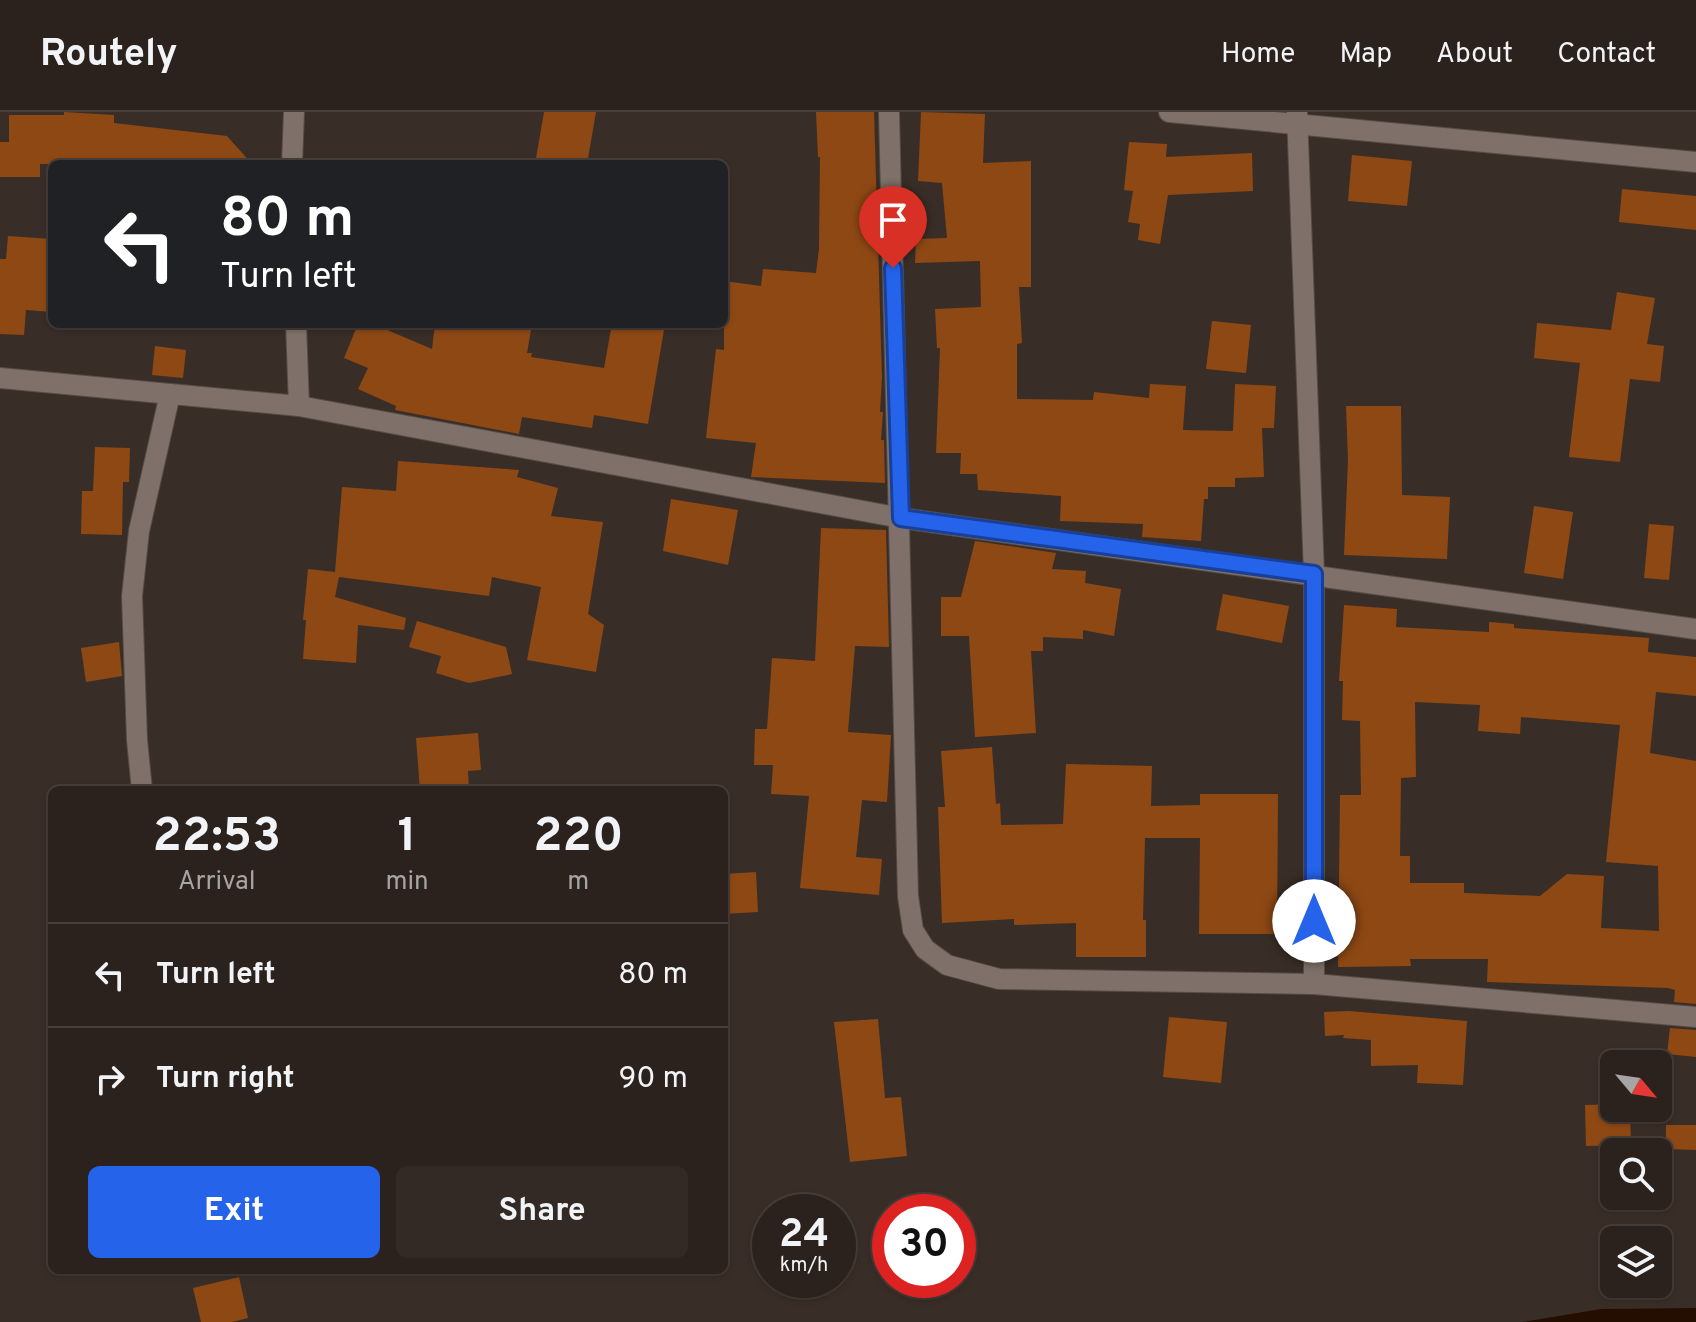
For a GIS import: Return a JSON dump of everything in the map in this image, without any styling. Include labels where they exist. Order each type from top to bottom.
[{"type":"street","points":[[292,160],[294,112]]},
{"type":"street","points":[[889,112],[908,896],[913,930],[925,949],[947,965],[999,979],[1314,984],[1696,1017]]},
{"type":"street","points":[[1169,112],[1297,118],[1696,162]]},
{"type":"street","points":[[1297,118],[1314,574],[1314,984]]},
{"type":"street","points":[[296,328],[299,406]]},
{"type":"street","points":[[0,378],[299,406],[901,518],[1696,629]]},
{"type":"street","points":[[142,786],[132,596],[142,516],[170,394]]},
{"type":"shaded area","points":[[1696,1308],[1696,1322],[1522,1322],[1601,1309]]},
{"type":"building","points":[[64,112],[114,115],[114,123],[227,136],[248,160],[48,160],[48,164],[40,164],[40,177],[0,177],[0,142],[9,142],[9,115],[64,115]]},
{"type":"building","points":[[544,112],[596,112],[588,160],[536,160]]},
{"type":"building","points":[[816,112],[874,112],[882,377],[880,412],[883,412],[881,440],[884,440],[885,483],[751,477],[756,443],[706,438],[716,349],[724,350],[724,328],[728,328],[728,282],[761,286],[763,269],[816,273],[819,249]]},
{"type":"building","points":[[921,112],[985,114],[983,163],[1031,161],[1031,287],[1019,287],[1022,343],[1017,344],[1017,399],[1093,400],[1094,392],[1149,398],[1150,384],[1186,386],[1183,430],[1233,431],[1235,384],[1276,386],[1274,428],[1262,428],[1264,477],[1235,478],[1235,487],[1208,487],[1208,499],[1204,499],[1201,541],[1142,537],[1143,524],[1060,521],[1061,496],[978,490],[977,474],[960,474],[961,453],[936,453],[940,348],[937,348],[935,309],[981,307],[980,261],[915,263],[916,239],[947,238],[942,183],[918,181]]},
{"type":"building","points":[[1129,142],[1167,144],[1166,157],[1252,153],[1253,191],[1168,195],[1160,244],[1138,240],[1140,224],[1128,222],[1133,191],[1124,190]]},
{"type":"building","points":[[1352,155],[1412,161],[1407,206],[1348,201]]},
{"type":"building","points":[[1622,189],[1696,196],[1696,230],[1619,222]]},
{"type":"building","points":[[8,236],[48,239],[48,312],[26,310],[24,335],[0,334],[0,259],[6,259]]},
{"type":"building","points":[[1617,292],[1655,298],[1647,344],[1664,346],[1660,382],[1630,379],[1620,462],[1569,457],[1580,363],[1534,358],[1537,323],[1611,330]]},
{"type":"building","points":[[1212,321],[1251,325],[1246,373],[1206,369]]},
{"type":"building","points":[[356,328],[382,328],[432,349],[435,328],[531,328],[527,353],[532,353],[531,357],[604,368],[611,328],[664,328],[648,424],[594,415],[592,428],[522,417],[519,434],[395,410],[396,406],[358,389],[368,368],[344,358]]},
{"type":"building","points":[[155,346],[186,350],[183,378],[152,375]]},
{"type":"building","points":[[1346,406],[1401,406],[1402,495],[1450,497],[1447,559],[1344,555],[1348,460]]},
{"type":"building","points":[[95,447],[130,448],[129,482],[123,482],[122,535],[81,534],[82,491],[93,491]]},
{"type":"building","points":[[398,461],[519,470],[517,477],[558,488],[551,516],[603,522],[588,614],[604,625],[596,672],[527,660],[541,587],[492,577],[489,596],[339,577],[335,597],[406,618],[404,630],[358,625],[356,663],[303,659],[308,569],[335,572],[342,487],[396,491]]},
{"type":"building","points":[[671,499],[738,510],[728,565],[663,551]]},
{"type":"building","points":[[1534,506],[1573,512],[1563,579],[1524,573]]},
{"type":"building","points":[[1649,524],[1674,526],[1669,580],[1644,578]]},
{"type":"building","points":[[821,528],[886,530],[889,647],[855,646],[848,732],[891,735],[887,802],[862,800],[856,857],[882,859],[879,895],[800,888],[809,796],[771,794],[773,765],[754,765],[755,729],[767,729],[772,658],[815,661]]},
{"type":"building","points":[[975,541],[1056,553],[1052,569],[1086,571],[1085,583],[1121,589],[1114,636],[1083,630],[1083,639],[1043,637],[1043,651],[1031,651],[1036,733],[975,737],[969,636],[941,636],[941,597],[961,597]]},
{"type":"building","points":[[1223,594],[1289,606],[1282,643],[1216,630]]},
{"type":"building","points":[[1344,605],[1397,609],[1396,627],[1489,632],[1489,622],[1514,624],[1514,628],[1649,638],[1648,652],[1696,657],[1696,696],[1656,692],[1650,753],[1696,761],[1696,1004],[1674,1002],[1675,990],[1668,988],[1487,982],[1488,959],[1410,959],[1411,966],[1338,967],[1340,795],[1361,795],[1360,721],[1342,720],[1343,681],[1339,681]],"holes":[[[1415,702],[1480,705],[1478,731],[1520,734],[1521,717],[1620,725],[1606,862],[1658,866],[1659,931],[1601,928],[1604,876],[1567,874],[1540,896],[1464,893],[1464,883],[1410,883],[1410,856],[1400,856],[1401,778],[1416,777]]]},
{"type":"building","points":[[417,621],[506,647],[512,674],[469,683],[436,673],[441,656],[409,647]]},
{"type":"building","points":[[119,642],[122,676],[86,682],[81,648]]},
{"type":"building","points":[[478,733],[481,770],[468,771],[469,786],[420,786],[416,738]]},
{"type":"building","points":[[992,747],[996,804],[1000,803],[1001,825],[1063,824],[1066,764],[1152,766],[1151,806],[1200,805],[1200,794],[1278,794],[1277,934],[1199,934],[1200,838],[1145,838],[1143,920],[1146,920],[1146,957],[1076,957],[1076,923],[1014,925],[1014,919],[942,923],[938,807],[945,807],[941,751]]},
{"type":"building","points":[[756,872],[758,912],[728,914],[728,874]]},
{"type":"building","points":[[1349,1011],[1467,1021],[1463,1085],[1417,1083],[1418,1065],[1371,1066],[1371,1040],[1343,1038],[1344,1035],[1325,1036],[1324,1012]]},
{"type":"building","points":[[1169,1017],[1227,1022],[1221,1083],[1163,1077]]},
{"type":"building","points":[[878,1019],[885,1098],[901,1097],[907,1156],[850,1162],[834,1022]]},
{"type":"building","points":[[1670,1028],[1696,1030],[1696,1057],[1672,1055],[1672,1050],[1667,1050]]},
{"type":"building","points":[[1600,1104],[1600,1122],[1630,1122],[1631,1138],[1600,1138],[1600,1146],[1586,1146],[1585,1105]]},
{"type":"building","points":[[1666,1125],[1696,1125],[1696,1150],[1672,1149],[1672,1138],[1666,1138]]},
{"type":"building","points":[[239,1277],[248,1318],[232,1322],[201,1322],[193,1288]]},
{"type":"route","points":[[893,268],[901,518],[1314,574],[1314,921]]}]
